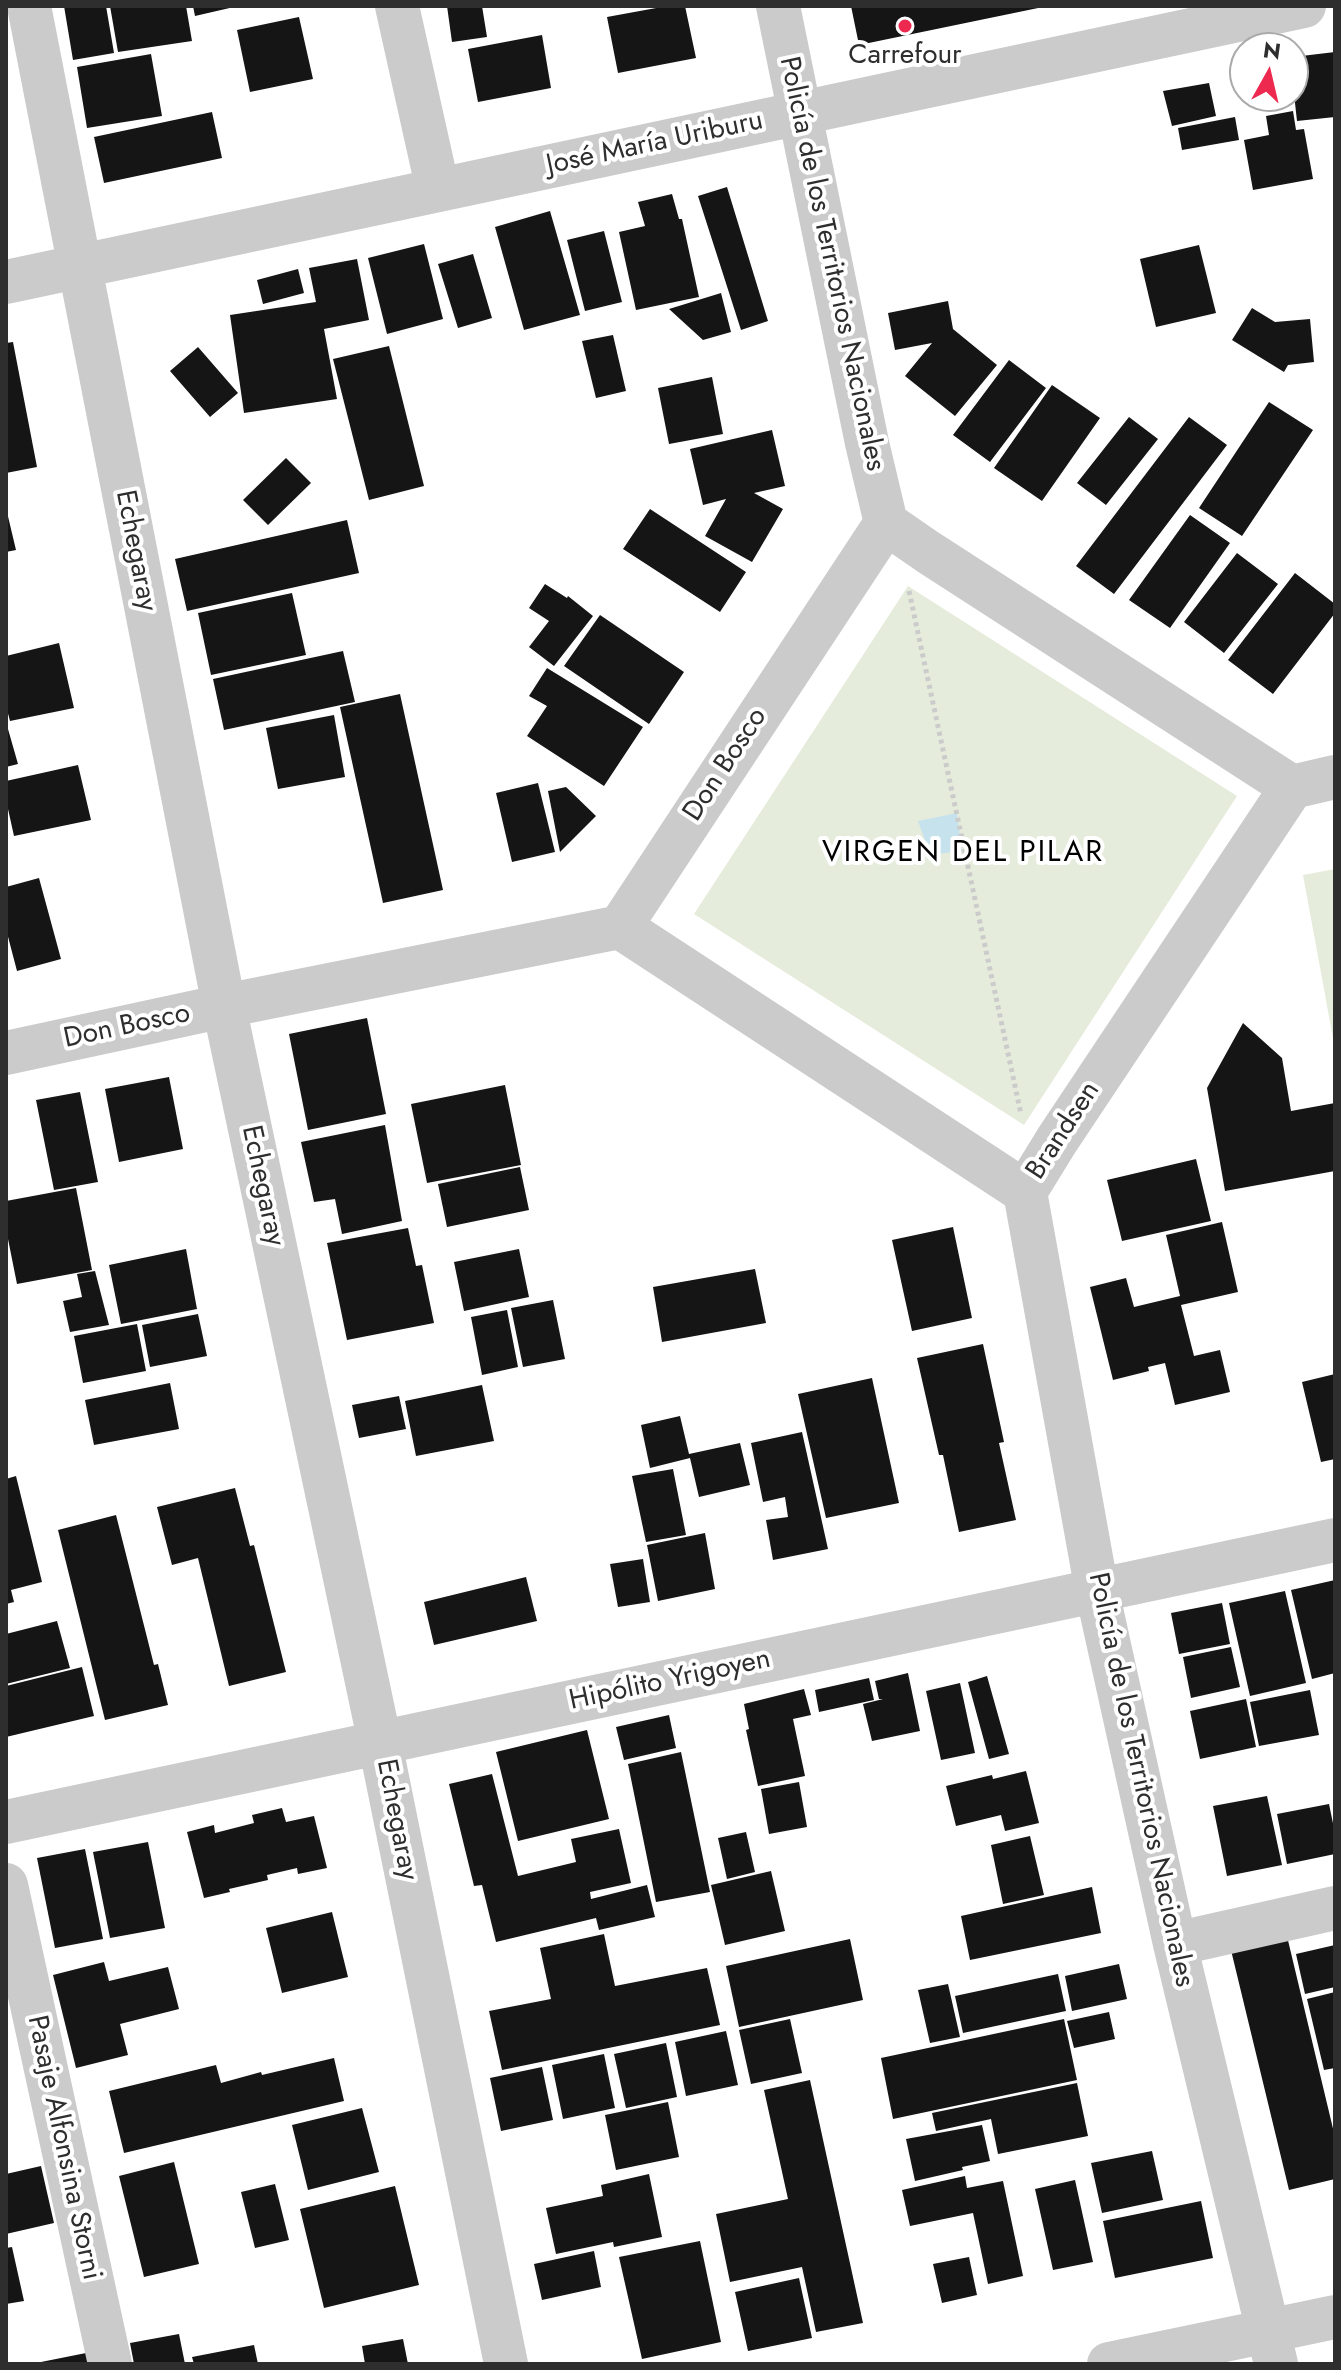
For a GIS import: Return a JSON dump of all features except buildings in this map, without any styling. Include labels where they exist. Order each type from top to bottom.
[{"type":"street","name":"Echegaray","points":[[29,6],[224,1006],[380,1743],[506,2364]]},
{"type":"street","points":[[397,6],[438,190]]},
{"type":"street","name":"Policía de los Territorios Nacionales","points":[[778,6],[886,523]]},
{"type":"street","name":"José María Uriburu","points":[[6,282],[1304,6]]},
{"type":"street","points":[[886,523],[1292,787],[1335,777]]},
{"type":"street","name":"Don Bosco","points":[[6,1053],[620,927],[886,523]]},
{"type":"street","name":"Brandsen","points":[[620,927],[1025,1192],[1292,787]]},
{"type":"street","name":"Policía de los Territorios Nacionales","points":[[1025,1192],[1097,1591],[1175,1944],[1273,2348]]},
{"type":"street","name":"Hipólito Yrigoyen","points":[[6,1822],[1335,1540]]},
{"type":"street","name":"Pasaje Alfonsina Storni","points":[[6,1885],[110,2364]]},
{"type":"street","points":[[1175,1944],[1335,1908]]},
{"type":"street","points":[[1109,2364],[1273,2348],[1335,2317]]},
{"type":"path","points":[[928,552],[908,586],[1024,1125],[1057,1140]]},
{"type":"green space","points":[[908,586],[1237,796],[1024,1125],[694,914]]},
{"type":"green space","points":[[1335,869],[1335,1049],[1303,875]]},
{"type":"water","points":[[957,813],[962,851],[930,855],[918,821]]},
{"type":"place","name":"Carrefour","points":[[905,26]]},
{"type":"district","name":"VIRGEN DEL PILAR","points":[[963,854]]}]
